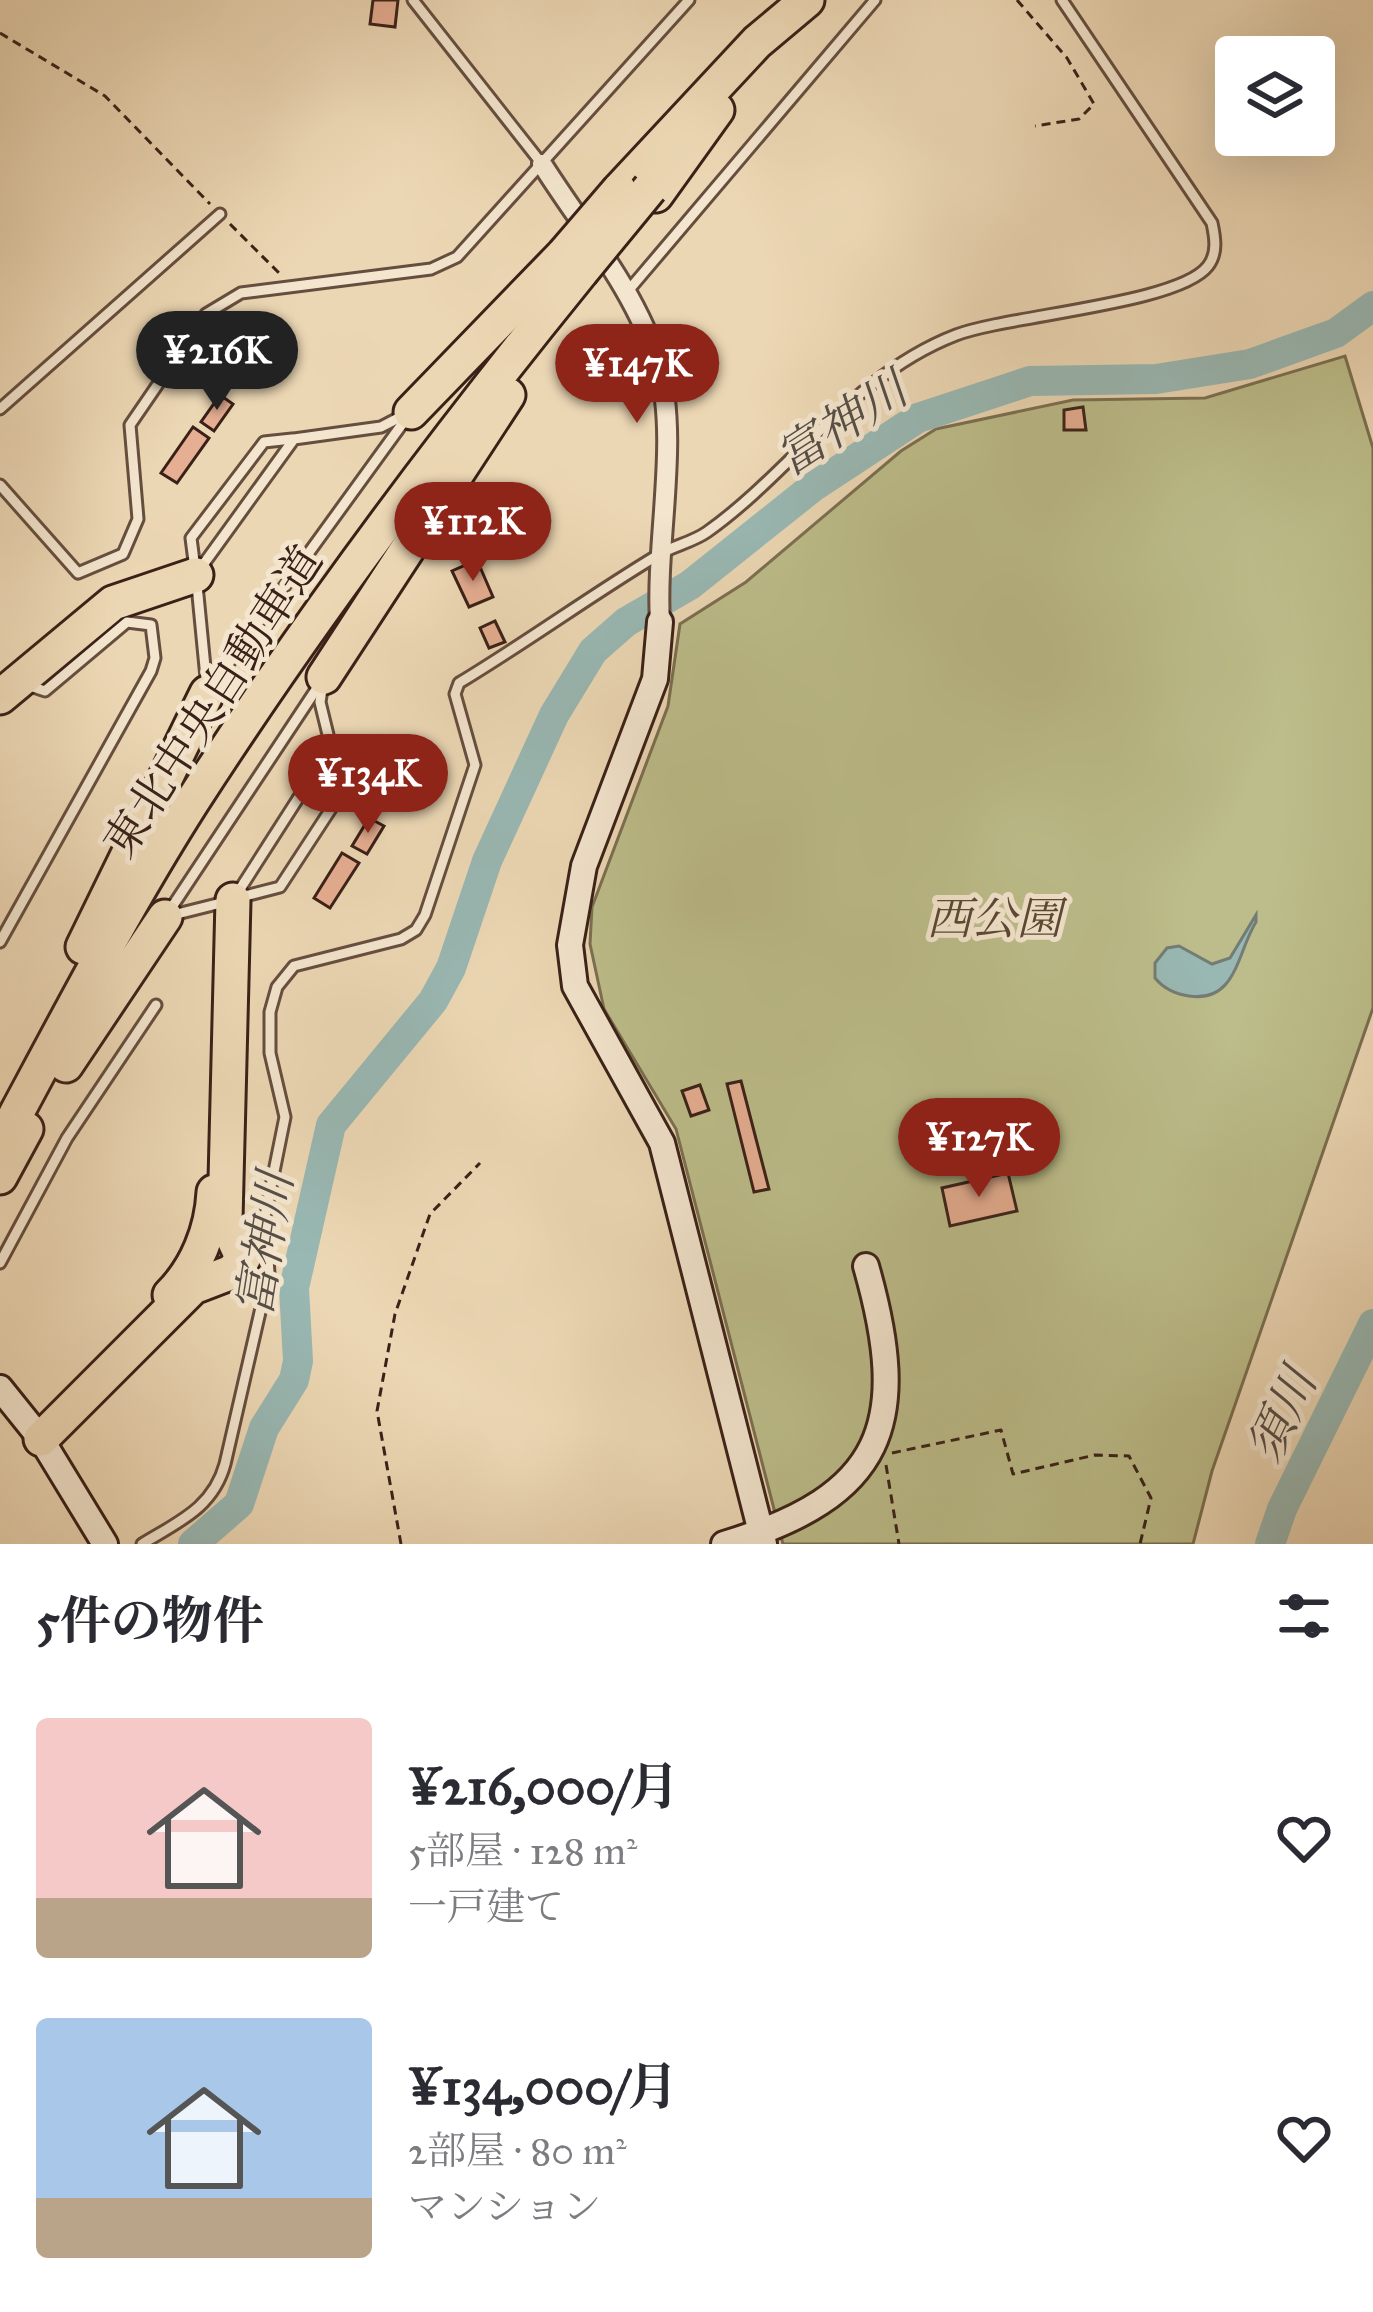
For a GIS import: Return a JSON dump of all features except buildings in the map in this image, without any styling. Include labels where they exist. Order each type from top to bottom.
[{"type":"highway","name":"東北中央自動車道","points":[[0,1144],[156,864],[266,691],[447,437],[642,191],[809,0]]},
{"type":"highway","points":[[642,191],[757,42],[809,0]]},
{"type":"highway","points":[[411,412],[579,270]]},
{"type":"highway","points":[[324,677],[579,270]]},
{"type":"highway","points":[[6,687],[103,598],[195,564]]},
{"type":"highway","points":[[0,1122],[207,693]]},
{"type":"highway","points":[[41,1439],[77,1390],[187,1279],[212,1218],[226,901]]},
{"type":"highway","points":[[0,1177],[95,1018],[165,917]]},
{"type":"street","points":[[542,164],[625,295],[650,344],[663,398],[655,679],[584,866],[570,945],[575,986],[662,1143],[762,1539]]},
{"type":"street","points":[[724,1544],[762,1539],[796,1522],[854,1480],[876,1434],[889,1383],[887,1350],[866,1266]]},
{"type":"street","points":[[0,1388],[41,1439],[105,1544]]},
{"type":"lane","points":[[413,0],[542,164]]},
{"type":"lane","points":[[0,484],[78,573],[123,554],[138,519],[128,445],[142,404],[221,301],[431,269],[457,256],[688,0]]},
{"type":"lane","points":[[625,295],[875,0]]},
{"type":"lane","points":[[142,1544],[206,1505],[226,1464],[269,1274],[265,1216],[285,1117],[270,1053],[270,1012],[277,987],[294,966],[416,930],[475,765],[454,694],[459,682],[559,624],[660,554],[706,532],[800,446],[892,370],[928,348],[1025,316],[1180,285],[1208,267],[1216,244],[1211,223],[1062,0]]},
{"type":"lane","points":[[0,409],[220,214]]},
{"type":"lane","points":[[207,693],[191,538],[264,442],[381,427],[411,412]]},
{"type":"lane","points":[[207,693],[411,412]]},
{"type":"lane","points":[[195,564],[294,439]]},
{"type":"lane","points":[[0,942],[151,671],[155,658],[151,625],[127,622],[116,628],[46,691],[6,687]]},
{"type":"lane","points":[[165,917],[280,887],[340,795],[342,778],[320,702],[324,677]]},
{"type":"lane","points":[[165,917],[324,677]]},
{"type":"lane","points":[[226,901],[331,747]]},
{"type":"lane","points":[[0,1263],[67,1138],[156,1005]]},
{"type":"path","points":[[1017,0],[1067,58],[1094,104],[1079,119],[1035,126]]},
{"type":"path","points":[[0,33],[106,96],[293,287]]},
{"type":"path","points":[[401,1544],[377,1411],[395,1314],[430,1214],[480,1163]]},
{"type":"path","points":[[899,1544],[886,1472],[889,1454],[1001,1430],[1013,1474],[1095,1455],[1130,1456],[1151,1498],[1140,1544]]},
{"type":"green space","name":"西公園","points":[[1345,356],[1373,448],[1373,1008],[1212,1471],[1193,1544],[783,1544],[676,1129],[604,1009],[590,944],[592,907],[668,706],[680,624],[746,582],[901,451],[936,429],[1073,400],[1205,398]]},
{"type":"water","points":[[1256,915],[1233,973],[1217,992],[1184,995],[1155,978],[1155,963],[1167,948],[1179,946],[1212,964],[1230,958]]},
{"type":"waterway","name":"富神川","points":[[193,1544],[239,1504],[264,1428],[294,1380],[298,1361],[294,1288],[331,1125],[433,1001],[451,968],[487,861],[554,715],[593,651],[626,622],[690,585],[813,487],[918,418],[1030,381],[1156,379],[1250,364],[1336,333],[1373,306]]},
{"type":"waterway","name":"須川","points":[[1270,1544],[1282,1509],[1373,1324]]}]
